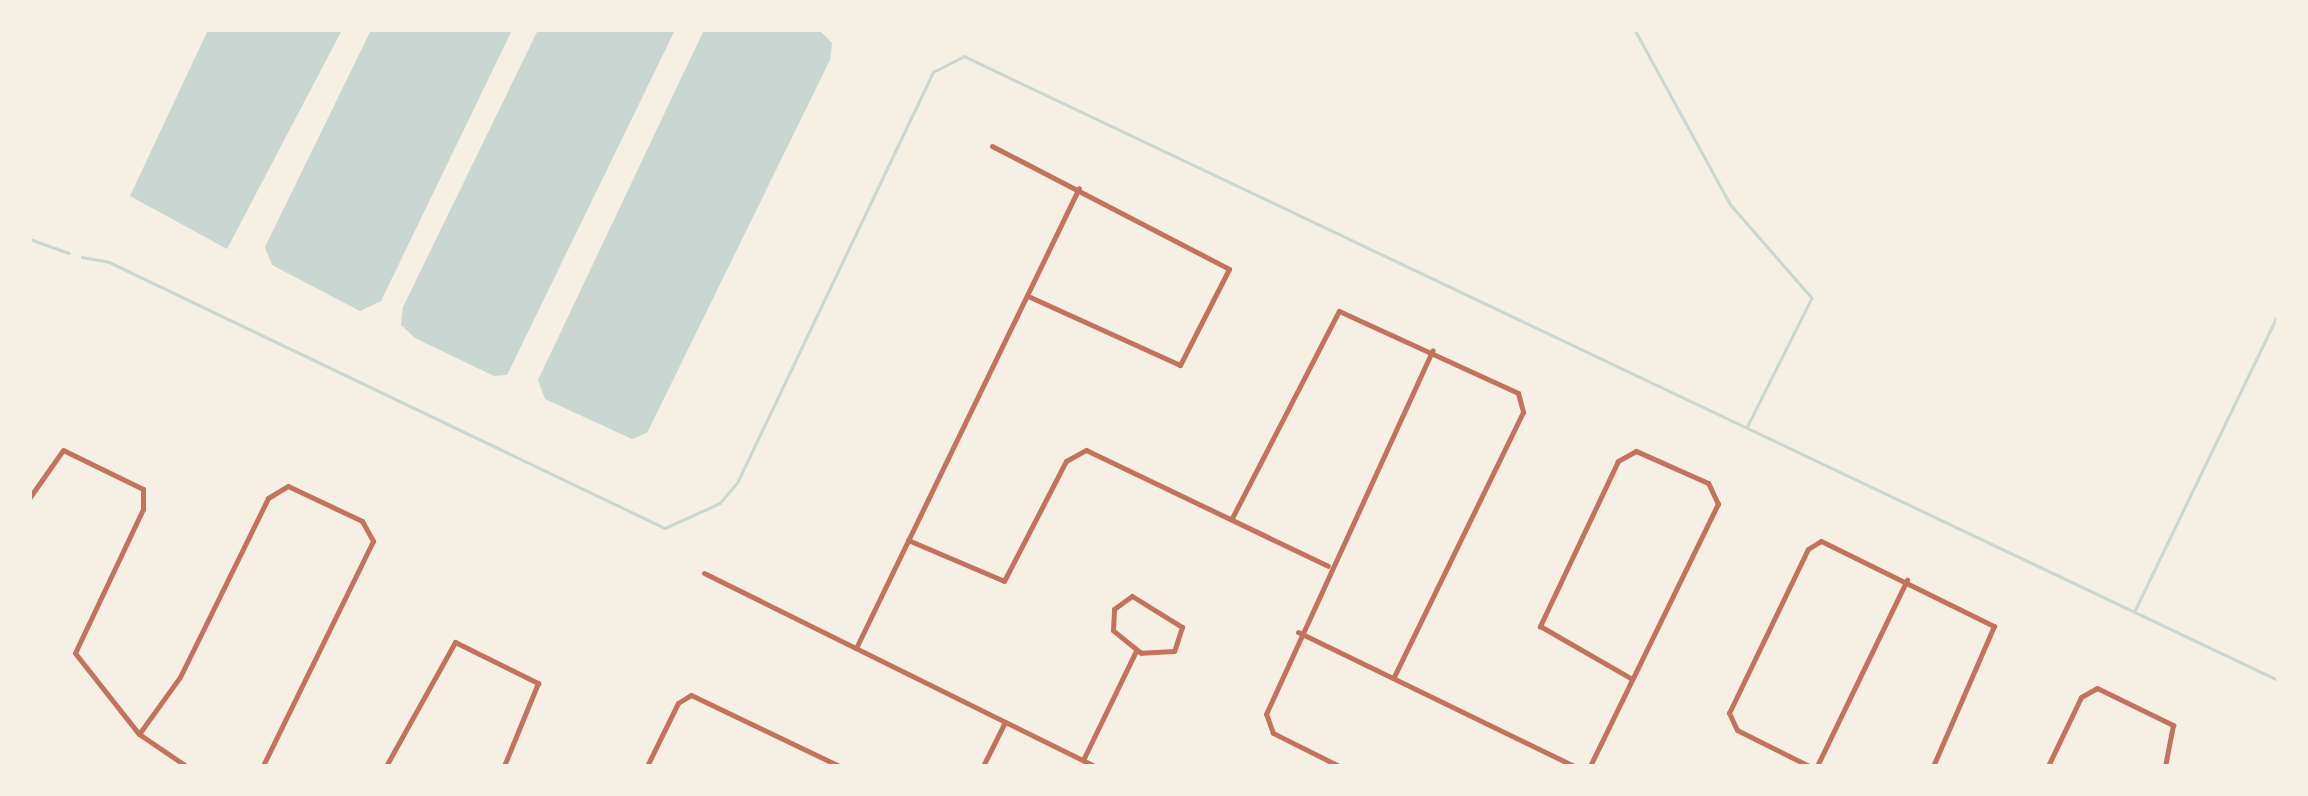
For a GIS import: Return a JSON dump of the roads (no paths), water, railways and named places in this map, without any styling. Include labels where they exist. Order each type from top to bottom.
[{"type":"street","points":[[992,146],[1218,255],[1227,282],[1176,365],[1028,296]]},
{"type":"street","points":[[856,648],[1079,188]]},
{"type":"street","points":[[1232,518],[1336,312],[1353,311],[1516,391],[1524,409],[1394,678]]},
{"type":"street","points":[[1340,766],[1267,725],[1297,631],[1434,350]]},
{"type":"street","points":[[30,497],[63,450],[143,489],[143,509],[75,649],[138,734],[186,766]]},
{"type":"street","points":[[908,540],[1004,581],[1066,461],[1082,450],[1328,566]]},
{"type":"street","points":[[1590,766],[1632,680],[1716,508],[1715,490],[1644,453],[1624,454],[1542,616],[1548,638],[1632,680]]},
{"type":"street","points":[[138,734],[175,686],[268,498],[288,486],[366,524],[373,541],[263,766]]},
{"type":"street","points":[[1809,766],[1737,730],[1728,716],[1808,549],[1828,542],[1959,605],[1995,634],[1932,766]]},
{"type":"street","points":[[704,573],[1095,766]]},
{"type":"street","points":[[1817,766],[1908,580]]},
{"type":"street","points":[[1132,596],[1183,630],[1168,654],[1136,651],[1110,623],[1132,596]]},
{"type":"street","points":[[1297,631],[1574,766]]},
{"type":"street","points":[[386,766],[455,642],[538,683],[504,766]]},
{"type":"street","points":[[1083,760],[1136,651]]},
{"type":"street","points":[[2048,766],[2081,698],[2097,688],[2175,727],[2165,766]]},
{"type":"street","points":[[647,766],[687,696],[839,766]]},
{"type":"street","points":[[983,766],[1005,722]]},
{"type":"waterway","points":[[1635,30],[1731,205],[1812,298],[1748,426]]},
{"type":"waterway","points":[[82,257],[109,262],[665,528],[720,503],[737,483],[933,72],[964,56],[2278,680]]},
{"type":"waterway","points":[[30,239],[69,253]]},
{"type":"waterway","points":[[2135,610],[2278,314]]}]
